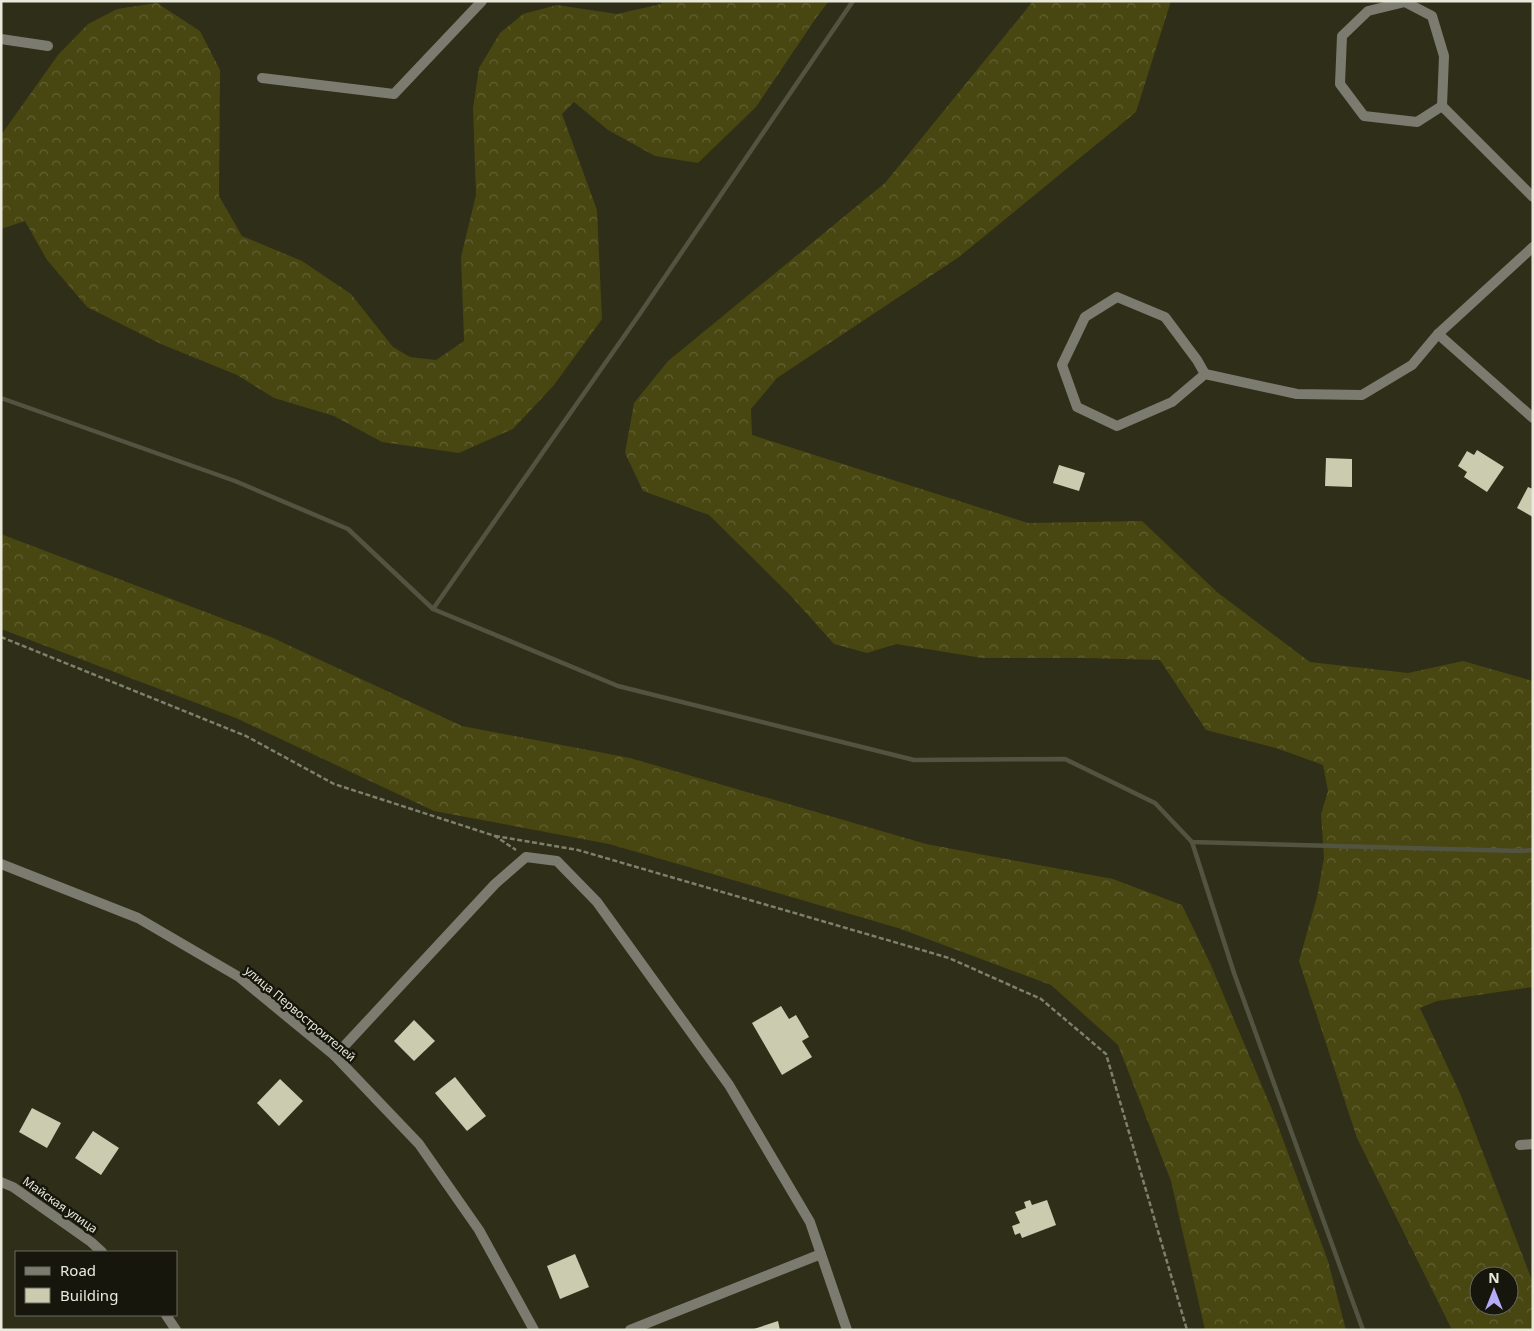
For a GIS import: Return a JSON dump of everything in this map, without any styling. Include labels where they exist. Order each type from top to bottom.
[{"type":"street","points":[[262,78],[394,94],[482,1]]},
{"type":"street","points":[[1442,106],[1417,122],[1364,116],[1340,84],[1342,36],[1368,11],[1405,2],[1432,16],[1444,56],[1442,106],[1533,197]]},
{"type":"street","points":[[1,39],[48,46]]},
{"type":"street","points":[[1205,374],[1172,402],[1117,426],[1077,407],[1062,365],[1085,317],[1117,297],[1165,317],[1205,374],[1297,394],[1362,396],[1412,365],[1438,334],[1533,247]]},
{"type":"street","points":[[1438,334],[1533,418]]},
{"type":"street","points":[[335,1056],[495,884],[526,857],[558,861],[597,902],[729,1085],[810,1222],[847,1330]]},
{"type":"street","name":"улица Первостроителей","points":[[1,864],[138,918],[206,957],[239,977],[335,1056],[419,1144],[479,1230],[534,1330]]},
{"type":"street","points":[[1520,1145],[1533,1144]]},
{"type":"street","name":"Майская улица","points":[[1,1182],[91,1242],[101,1251]]},
{"type":"street","points":[[630,1330],[821,1254]]},
{"type":"street","points":[[167,1316],[176,1330]]},
{"type":"path","points":[[1,637],[246,736],[334,784],[495,836],[578,850],[949,958],[1041,998],[1106,1054],[1187,1330]]},
{"type":"path","points":[[495,836],[526,857]]},
{"type":"green space","points":[[663,1],[829,1],[756,107],[698,163],[655,156],[608,130],[574,102],[562,114],[597,210],[602,319],[554,385],[513,429],[459,453],[382,442],[334,416],[274,398],[237,375],[161,344],[87,307],[47,260],[25,221],[1,229],[1,135],[58,55],[88,24],[117,9],[157,3],[200,31],[220,70],[219,196],[242,236],[302,261],[351,294],[393,347],[410,357],[436,360],[464,341],[461,257],[476,195],[473,108],[479,68],[500,33],[523,14],[557,5],[617,14],[661,4]]},
{"type":"green space","points":[[1033,1],[1171,1],[1136,112],[959,257],[777,378],[751,409],[752,435],[1028,523],[1142,521],[1217,592],[1310,662],[1408,673],[1463,661],[1533,681],[1533,987],[1437,1001],[1420,1008],[1460,1093],[1533,1283],[1533,1330],[1452,1330],[1357,1138],[1299,961],[1317,897],[1324,858],[1321,814],[1328,791],[1323,765],[1276,748],[1206,730],[1160,660],[982,658],[896,644],[867,653],[834,644],[790,595],[709,515],[643,491],[625,453],[634,403],[668,361],[885,183]]},
{"type":"green space","points":[[1,534],[271,637],[462,726],[630,758],[926,844],[1113,879],[1182,905],[1210,963],[1271,1107],[1328,1261],[1346,1330],[1205,1330],[1171,1181],[1118,1045],[1051,985],[898,928],[609,844],[434,811],[236,718],[1,629]]},
{"type":"building","points":[[1477,450],[1504,467],[1487,492],[1464,477],[1467,472],[1458,466],[1467,451],[1474,455]]},
{"type":"building","points":[[1326,458],[1352,459],[1352,487],[1325,486]]},
{"type":"building","points":[[1059,465],[1085,473],[1079,491],[1053,483]]},
{"type":"building","points":[[1528,487],[1533,489],[1533,517],[1517,508]]},
{"type":"building","points":[[781,1006],[789,1019],[796,1015],[809,1037],[802,1041],[812,1057],[782,1075],[752,1023]]},
{"type":"building","points":[[414,1020],[435,1041],[414,1061],[394,1041]]},
{"type":"building","points":[[455,1077],[486,1116],[467,1131],[435,1093]]},
{"type":"building","points":[[280,1079],[303,1101],[279,1126],[257,1103]]},
{"type":"building","points":[[32,1108],[61,1123],[47,1148],[19,1132]]},
{"type":"building","points":[[93,1131],[119,1148],[101,1175],[75,1158]]},
{"type":"building","points":[[1030,1200],[1032,1205],[1047,1200],[1056,1225],[1022,1238],[1020,1233],[1015,1235],[1012,1226],[1020,1223],[1015,1212],[1026,1208],[1024,1202]]},
{"type":"building","points":[[575,1254],[589,1287],[560,1299],[547,1266]]},
{"type":"building","points":[[778,1321],[780,1330],[754,1330],[754,1329]]},
{"type":"waterway","points":[[433,609],[639,315],[853,1]]},
{"type":"waterway","points":[[1,398],[235,481],[348,529],[433,609],[618,686],[914,760],[1065,759],[1155,803],[1192,842],[1533,850]]},
{"type":"waterway","points":[[1192,842],[1234,973],[1363,1330]]}]
